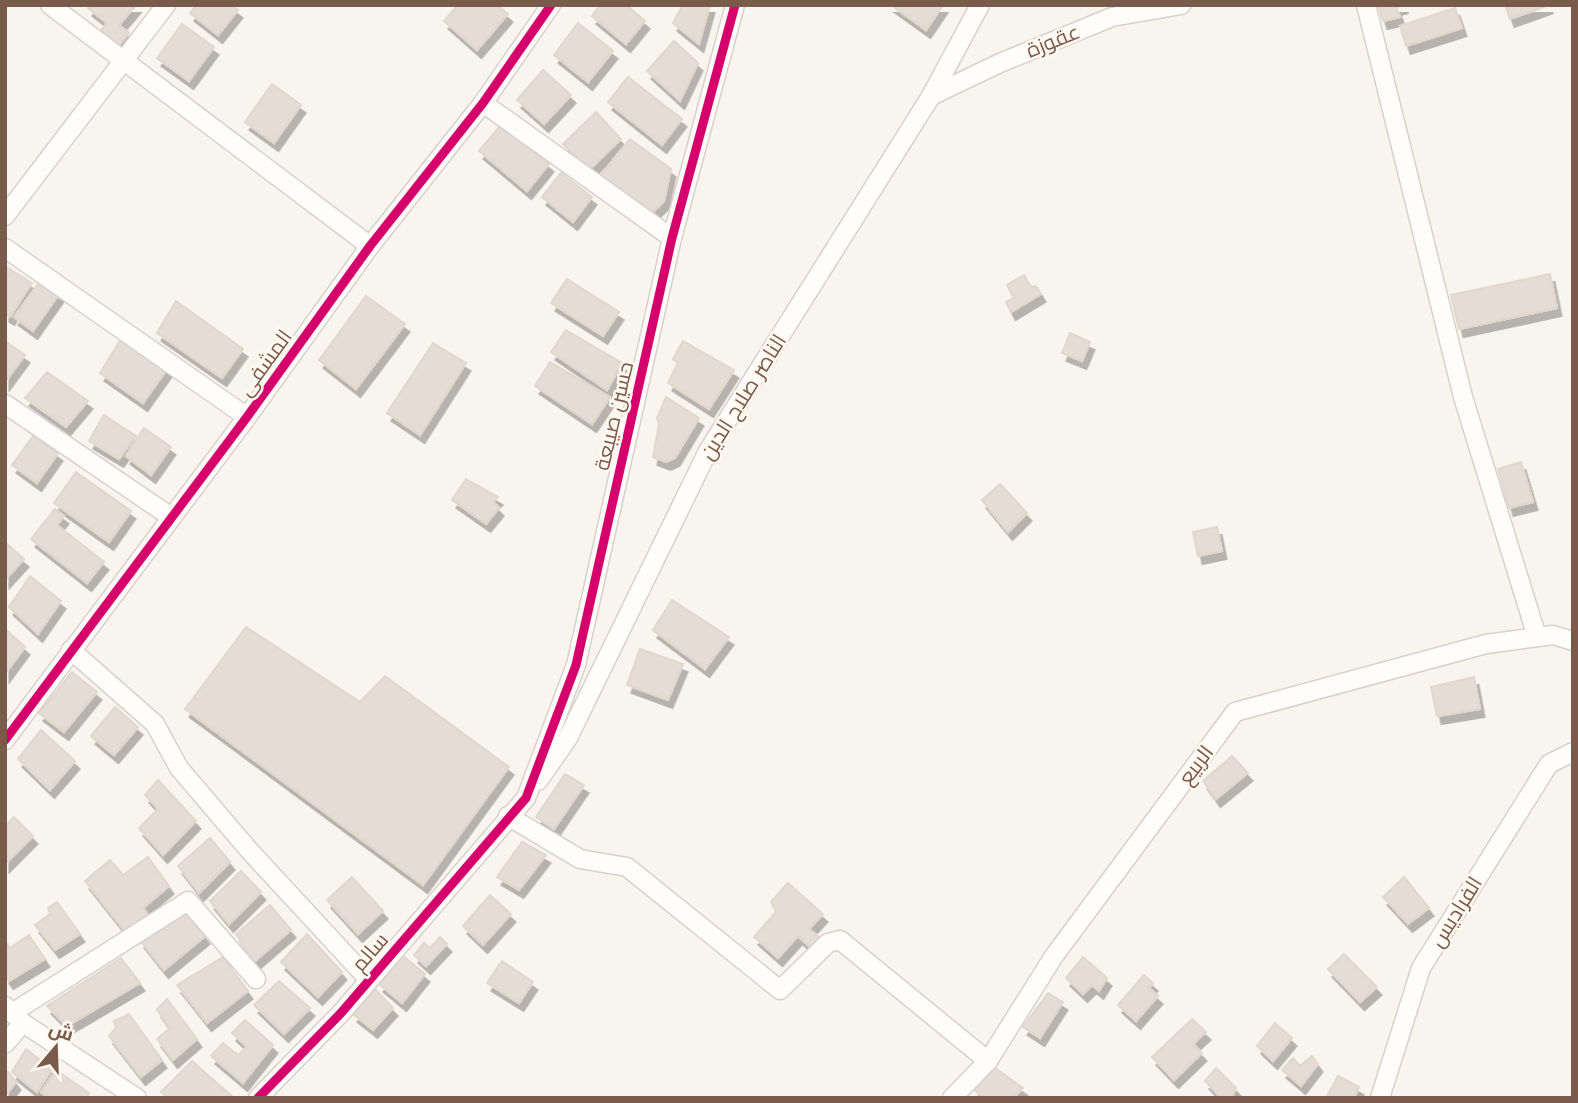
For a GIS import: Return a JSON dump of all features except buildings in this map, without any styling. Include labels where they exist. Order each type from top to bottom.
[{"type":"street","points":[[50,5],[370,246]]},
{"type":"street","points":[[5,216],[166,5]]},
{"type":"street","name":"المشفى","points":[[5,740],[247,417],[370,246],[483,103],[551,5]]},
{"type":"street","name":"حسين صيبعة","points":[[506,820],[526,799],[576,665],[672,238],[735,5]]},
{"type":"street","name":"الناصر صلاح الدين","points":[[526,799],[568,738],[708,451],[931,96],[980,5]]},
{"type":"street","name":"عقوزة","points":[[931,96],[1000,63],[1112,17],[1181,5]]},
{"type":"street","points":[[1366,5],[1460,386],[1537,637]]},
{"type":"street","points":[[483,103],[672,238]]},
{"type":"street","points":[[5,248],[247,417]]},
{"type":"street","points":[[5,404],[171,517]]},
{"type":"street","name":"الربيع","points":[[952,1098],[988,1060],[1054,956],[1235,712],[1486,644],[1553,635],[1573,641]]},
{"type":"street","points":[[71,650],[155,724],[179,768],[248,849],[369,980]]},
{"type":"street","name":"الفراديس","points":[[1380,1098],[1422,968],[1549,764],[1573,752]]},
{"type":"street","points":[[506,820],[580,859],[627,867],[780,990],[828,943],[840,940],[988,1060]]},
{"type":"street","name":"سالم","points":[[258,1098],[341,1013],[506,820]]},
{"type":"street","points":[[5,1044],[13,1014],[188,901],[256,979]]},
{"type":"street","points":[[13,1014],[137,1098]]},
{"type":"cycle path","points":[[5,740],[247,417],[370,246],[483,103],[551,5]]},
{"type":"cycle path","points":[[258,1098],[341,1013],[526,798],[576,665],[672,238],[735,5]]}]
